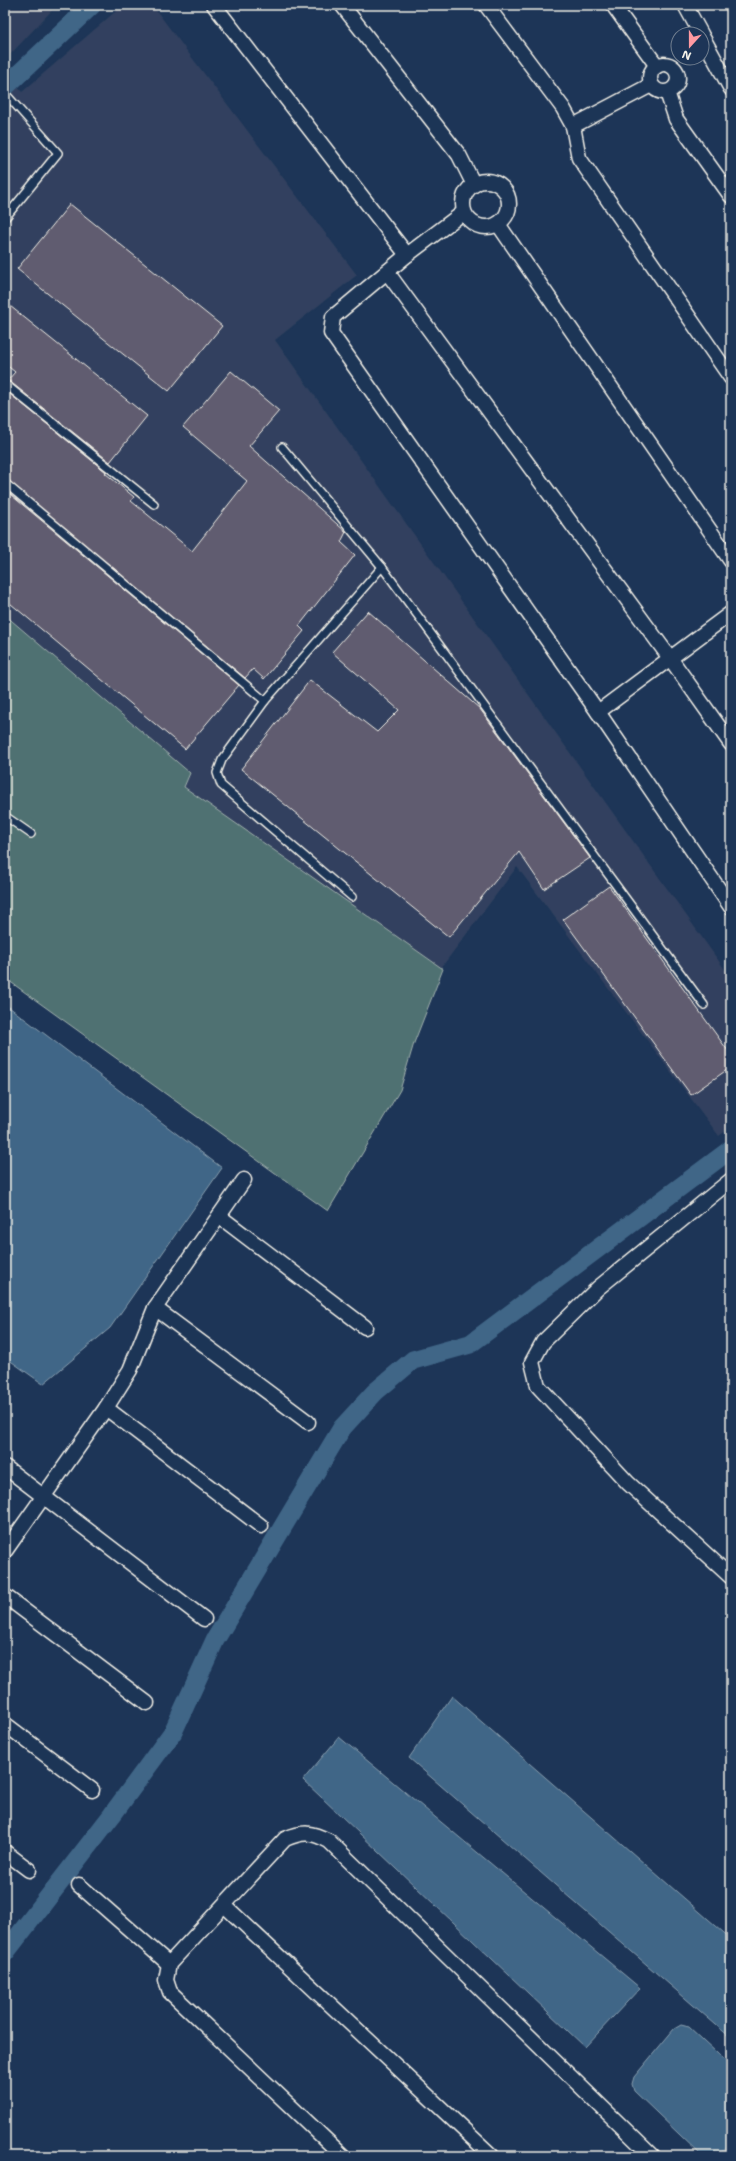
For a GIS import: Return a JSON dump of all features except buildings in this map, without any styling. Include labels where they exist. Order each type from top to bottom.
[{"type":"street","points":[[214,5],[407,255]]},
{"type":"street","points":[[342,5],[459,155],[474,185]]},
{"type":"street","points":[[486,5],[563,108],[573,126],[579,158],[731,378]]},
{"type":"street","points":[[613,5],[657,66]]},
{"type":"street","points":[[685,5],[696,26]]},
{"type":"street","points":[[710,51],[731,89]]},
{"type":"street","points":[[666,64],[677,71],[679,76],[675,88],[667,92],[658,91],[651,84],[650,76],[657,66],[666,64]]},
{"type":"street","points":[[573,126],[651,84]]},
{"type":"street","points":[[667,92],[676,119],[731,196]]},
{"type":"street","points":[[490,182],[503,190],[507,197],[507,212],[498,224],[490,227],[474,224],[464,212],[464,197],[468,190],[474,185],[490,182]]},
{"type":"street","points":[[464,212],[407,255],[333,317],[331,332],[598,712],[731,907]]},
{"type":"street","points":[[498,224],[731,561]]},
{"type":"street","points":[[387,272],[670,658],[731,744]]},
{"type":"street","points":[[598,712],[731,613]]},
{"type":"street","points":[[5,1551],[106,1408],[130,1370],[155,1308],[244,1180]]},
{"type":"street","points":[[731,1180],[598,1288],[543,1342],[532,1362],[538,1386],[617,1472],[731,1577]]},
{"type":"street","points":[[219,1216],[365,1326]]},
{"type":"street","points":[[155,1308],[308,1422]]},
{"type":"street","points":[[106,1408],[261,1526]]},
{"type":"street","points":[[5,1467],[44,1495],[204,1619]]},
{"type":"street","points":[[5,1596],[147,1703]]},
{"type":"street","points":[[5,1724],[92,1790]]},
{"type":"street","points":[[343,2156],[170,1992],[166,1980],[169,1964],[285,1839],[302,1832],[317,1835],[330,1841],[652,2156]]},
{"type":"street","points":[[5,1852],[29,1870]]},
{"type":"street","points":[[79,1885],[169,1964]]},
{"type":"street","points":[[224,1906],[492,2156]]},
{"type":"lane","points":[[5,93],[58,153],[5,218]]},
{"type":"lane","points":[[5,384],[154,504]]},
{"type":"lane","points":[[282,447],[382,567],[704,1005]]},
{"type":"lane","points":[[5,483],[265,701]]},
{"type":"lane","points":[[352,896],[221,784],[217,774],[222,760],[265,701],[382,567]]},
{"type":"lane","points":[[5,816],[31,834]]},
{"type":"shaded area","points":[[5,5],[57,5],[5,60]]},
{"type":"shaded area","points":[[123,5],[152,5],[357,275],[275,340],[731,978],[731,1127],[719,1136],[517,867],[441,968],[184,787],[190,773],[5,615],[5,72],[22,92]]},
{"type":"shaded area","points":[[5,1004],[222,1168],[110,1328],[43,1384],[5,1357]]},
{"type":"shaded area","points":[[452,1696],[731,1939],[731,2038],[409,1758]]},
{"type":"shaded area","points":[[339,1737],[640,1988],[585,2047],[303,1780]]},
{"type":"shaded area","points":[[681,2025],[689,2027],[731,2066],[731,2143],[719,2156],[702,2156],[634,2091],[632,2084],[634,2077],[674,2029]]},
{"type":"green space","points":[[5,615],[190,773],[184,787],[443,969],[414,1043],[400,1090],[328,1211],[5,978]]},
{"type":"waterway","points":[[5,87],[92,5]]},
{"type":"waterway","points":[[5,1953],[112,1815],[173,1732],[215,1640],[342,1428],[375,1392],[413,1360],[470,1344],[731,1149]]}]
